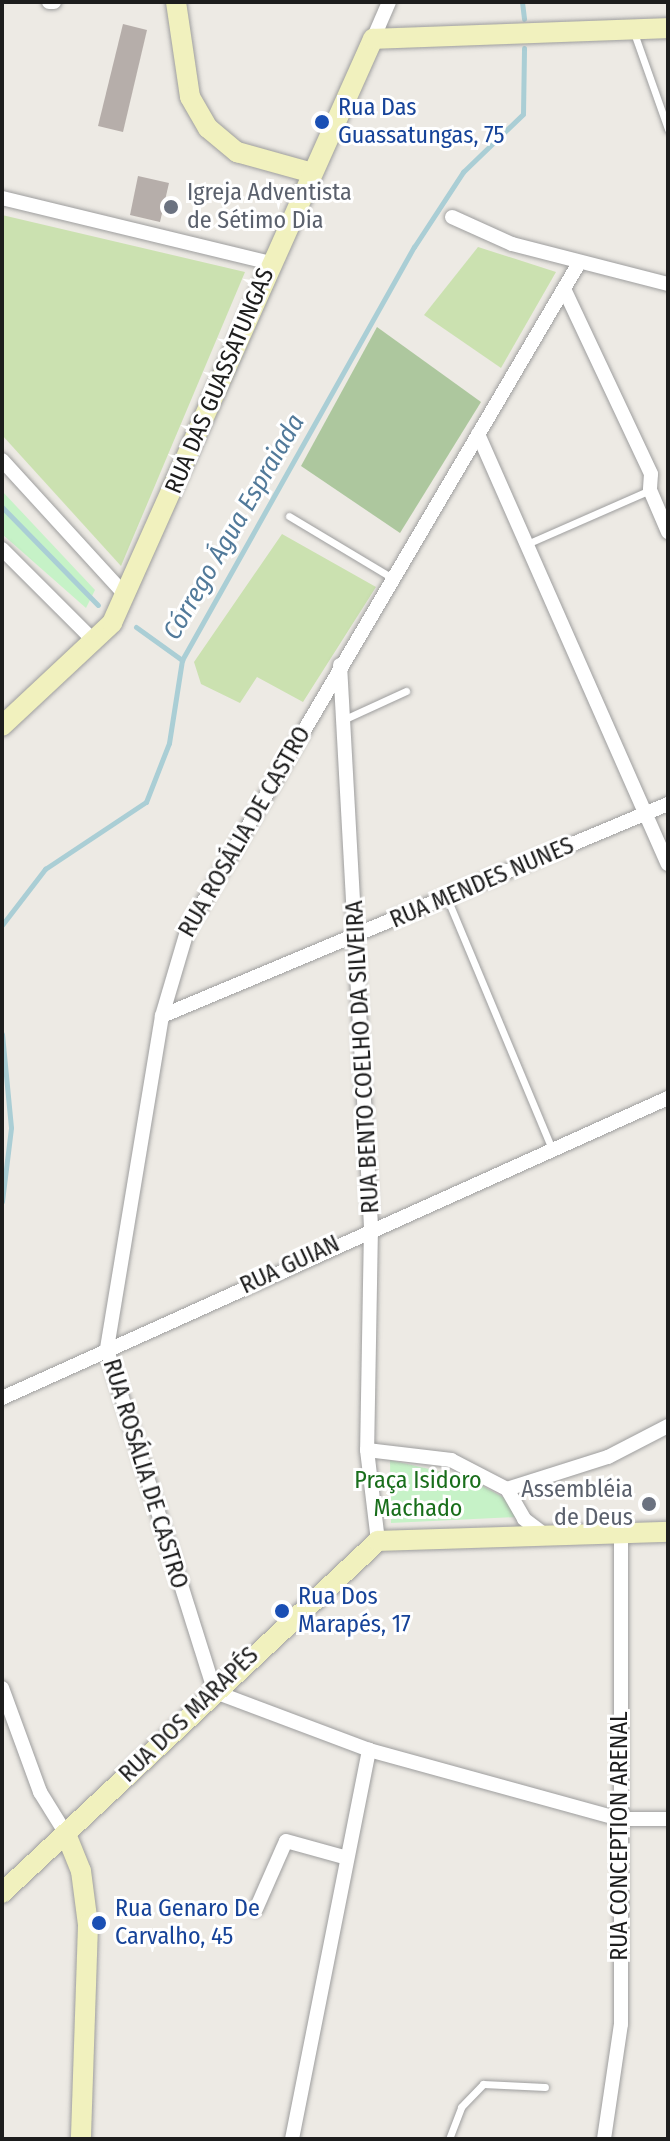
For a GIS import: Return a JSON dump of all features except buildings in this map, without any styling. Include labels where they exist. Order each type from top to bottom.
[{"type":"street","points":[[176,2],[190,97],[208,128],[237,152],[312,173]]},
{"type":"street","name":"RUA DAS GUASSATUNGAS","points":[[2,726],[94,641],[126,596],[389,2]]},
{"type":"street","points":[[373,39],[668,28]]},
{"type":"street","points":[[2,198],[271,263]]},
{"type":"street","points":[[452,217],[579,263],[668,284]]},
{"type":"street","name":"RUA ROSÁLIA DE CASTRO","points":[[215,1692],[107,1350],[162,1016],[188,928],[579,263]]},
{"type":"street","points":[[565,291],[651,474],[650,490],[668,532]]},
{"type":"street","points":[[478,434],[668,864]]},
{"type":"street","points":[[2,460],[126,596]]},
{"type":"street","points":[[2,549],[94,641]]},
{"type":"street","name":"RUA BENTO COELHO DA SILVEIRA","points":[[340,665],[347,718],[371,1227],[367,1450],[378,1541]]},
{"type":"street","name":"RUA MENDES NUNES","points":[[162,1016],[668,804]]},
{"type":"street","name":"RUA GUIAN","points":[[2,1398],[371,1227],[668,1098]]},
{"type":"street","points":[[507,1489],[608,1457],[668,1426]]},
{"type":"street","points":[[367,1450],[451,1460],[507,1489],[524,1519],[544,1534]]},
{"type":"street","name":"RUA CONCEPTION ARENAL","points":[[604,2139],[621,2039],[621,1532]]},
{"type":"street","points":[[378,1541],[668,1532]]},
{"type":"street","name":"RUA DOS MARAPÉS","points":[[2,1893],[378,1541]]},
{"type":"street","points":[[2,1688],[40,1792],[66,1834],[81,1871],[88,1925],[81,2139]]},
{"type":"street","points":[[215,1692],[369,1750],[620,1819],[668,1819]]},
{"type":"street","points":[[292,2139],[344,1857],[369,1750]]},
{"type":"street","points":[[256,1909],[286,1841],[344,1857]]},
{"type":"lane","points":[[633,29],[668,129]]},
{"type":"lane","points":[[525,545],[650,490]]},
{"type":"lane","points":[[289,516],[392,578]]},
{"type":"lane","points":[[347,718],[406,691]]},
{"type":"lane","points":[[447,898],[551,1147]]},
{"type":"lane","points":[[449,2139],[461,2107],[483,2084],[545,2087]]},
{"type":"green space","points":[[2,215],[245,272],[121,566],[2,435]]},
{"type":"green space","points":[[478,247],[556,272],[501,368],[424,315]]},
{"type":"green space","points":[[377,327],[481,402],[400,533],[301,466]]},
{"type":"green space","points":[[2,491],[95,590],[86,608],[2,534]]},
{"type":"green space","points":[[282,534],[376,587],[303,702],[257,677],[240,703],[201,684],[194,662]]},
{"type":"green space","name":"Praça Isidoro Machado","points":[[390,1460],[468,1478],[510,1501],[516,1517],[391,1523]]},
{"type":"waterway","points":[[522,2],[524,19]]},
{"type":"waterway","name":"Córrego Água Espraiada","points":[[2,925],[45,869],[146,802],[169,743],[182,660],[414,247],[463,172],[523,114],[524,48]]},
{"type":"waterway","points":[[2,507],[98,605]]},
{"type":"waterway","points":[[136,627],[182,660]]},
{"type":"waterway","name":"Córrego Água Espraiada","points":[[2,1034],[11,1128],[2,1201]]},
{"type":"place","name":"Rua Das Guassatungas, 75","points":[[322,122]]},
{"type":"place","name":"Igreja Adventista de Sétimo Dia","points":[[171,207]]},
{"type":"place","name":"Assembléia de Deus","points":[[649,1504]]},
{"type":"place","name":"Rua Dos Marapés, 17","points":[[282,1611]]},
{"type":"place","name":"Rua Genaro De Carvalho, 45","points":[[99,1923]]}]
